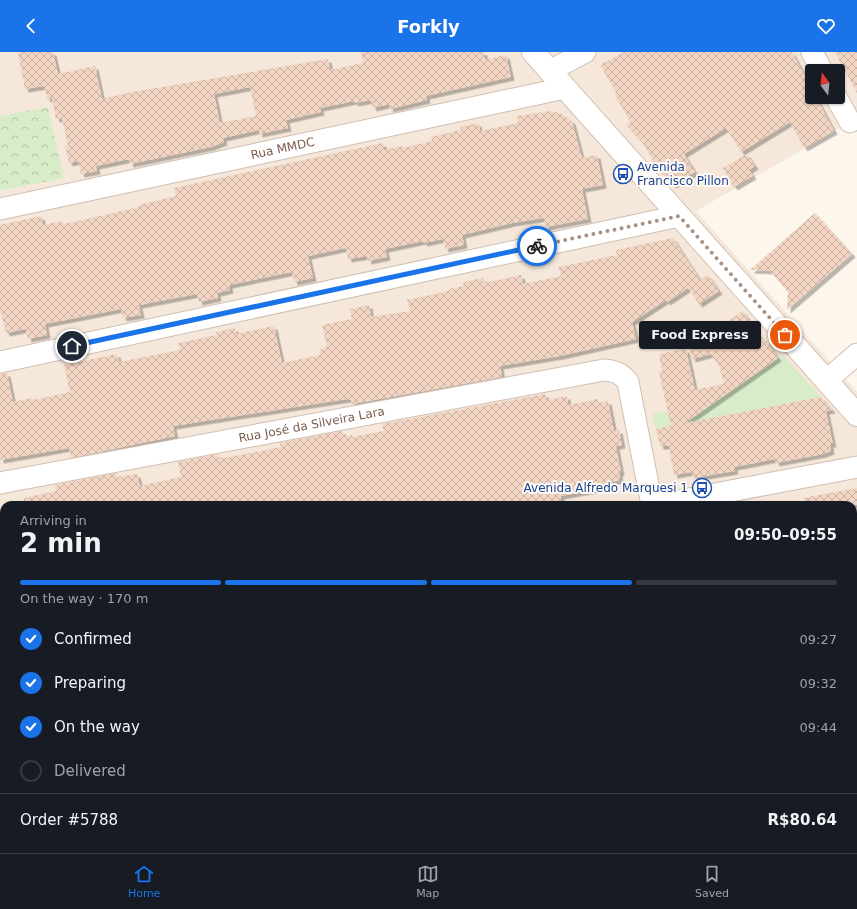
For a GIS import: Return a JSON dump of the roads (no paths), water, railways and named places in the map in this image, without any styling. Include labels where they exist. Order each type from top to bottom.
[{"type":"main road","points":[[533,52],[857,415]]},
{"type":"street","points":[[550,71],[585,52]]},
{"type":"street","points":[[812,52],[818,64]]},
{"type":"street","name":"Rua MMDC","points":[[0,209],[565,88]]},
{"type":"street","points":[[840,104],[850,122]]},
{"type":"street","points":[[0,362],[679,216]]},
{"type":"street","points":[[826,381],[857,354]]},
{"type":"street","name":"Rua José da Silveira Lara","points":[[0,483],[604,370],[615,371],[623,376],[628,382],[631,391],[651,501]]},
{"type":"street","points":[[680,501],[857,468]]},
{"type":"place","name":"Avenida Francisco Pillon","points":[[623,174]]},
{"type":"place","name":"Food Express","points":[[785,335]]},
{"type":"place","name":"Avenida Alfredo Marquesi 1","points":[[702,488]]}]
